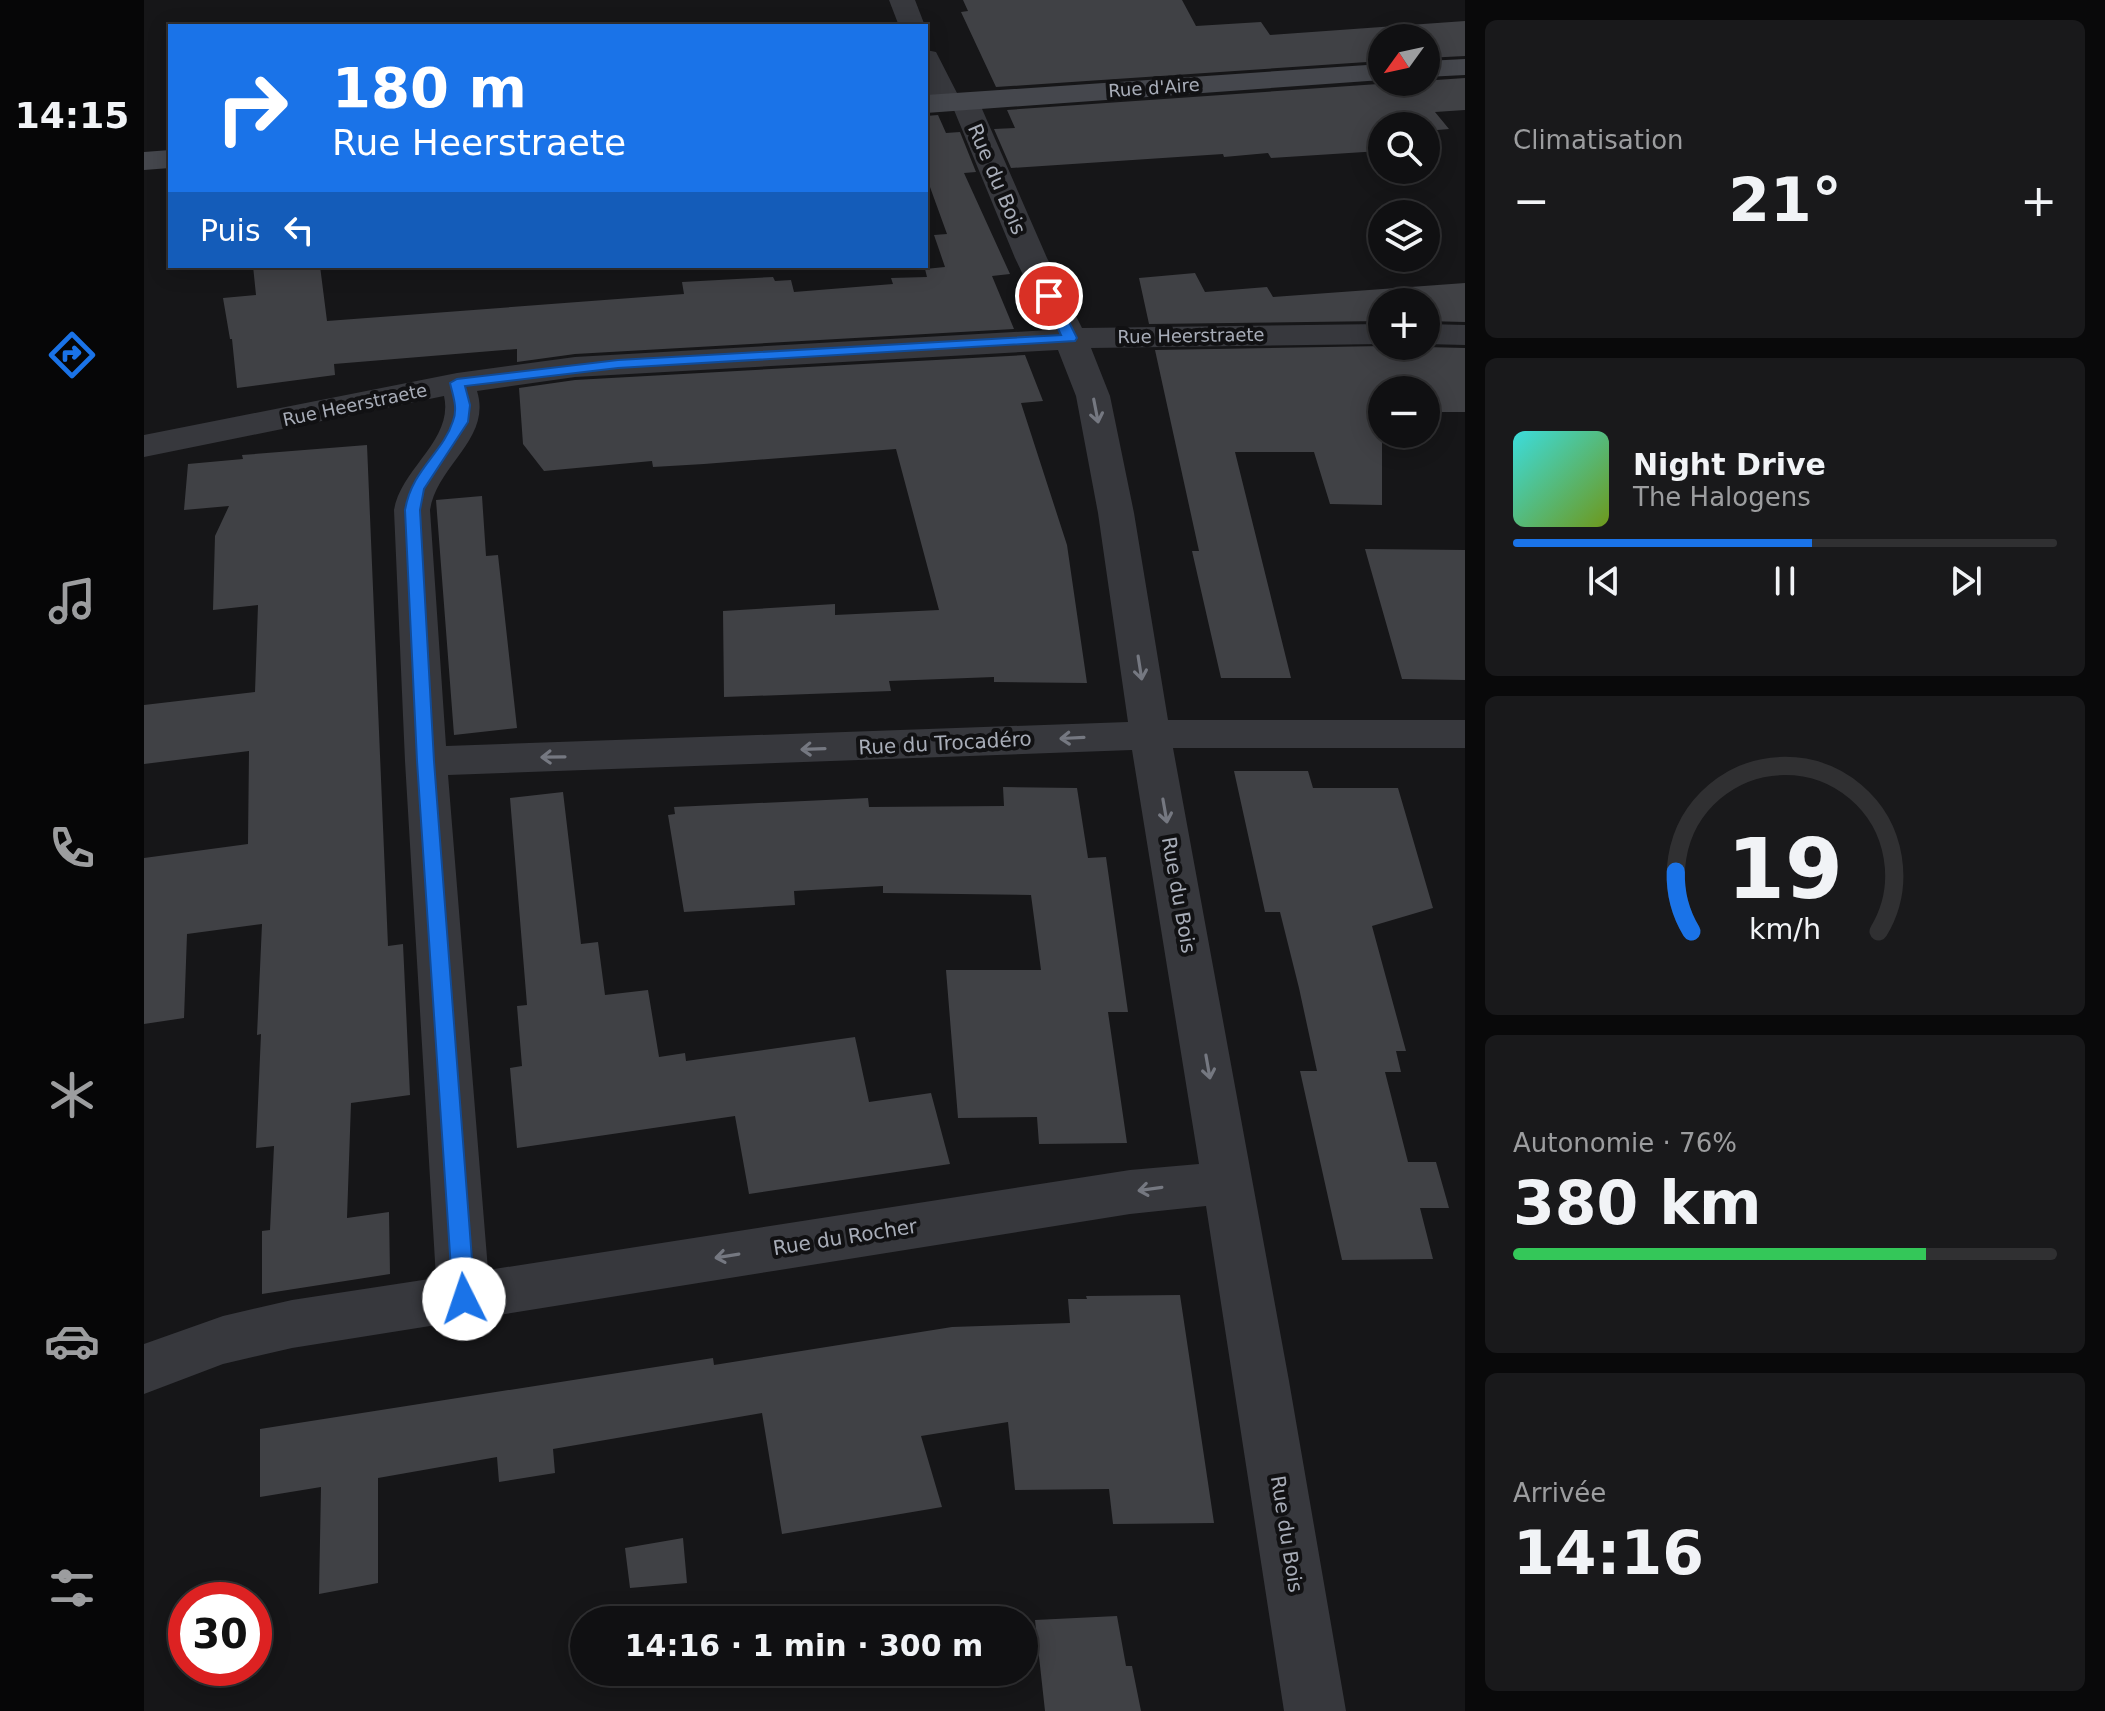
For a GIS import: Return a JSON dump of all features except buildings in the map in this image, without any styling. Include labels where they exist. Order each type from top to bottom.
[{"type":"main road","points":[[1440,68],[1465,67]]},
{"type":"main road","name":"Rue d'Aire","points":[[946,103],[1368,73]]},
{"type":"main road","points":[[144,161],[168,159]]},
{"type":"street","points":[[902,0],[911,24]]},
{"type":"street","name":"Rue du Bois","points":[[928,62],[946,103],[1031,258],[1086,372],[1093,396],[1116,513],[1150,734],[1315,1711]]},
{"type":"street","name":"Rue Heerstraete","points":[[144,446],[457,383],[612,364],[1070,338],[1368,334]]},
{"type":"street","points":[[1440,334],[1465,335]]},
{"type":"street","points":[[457,383],[463,405],[460,422],[416,489],[412,502],[426,761],[464,1299]]},
{"type":"street","name":"Rue du Trocadéro","points":[[426,761],[941,745],[1150,734],[1465,734]]},
{"type":"street","name":"Rue du Rocher","points":[[144,1369],[223,1340],[255,1332],[389,1309],[1130,1192],[1228,1183]]},
{"type":"route","points":[[464,1299],[426,761],[412,510],[416,489],[456,431],[463,414],[457,383],[575,367],[1070,338],[1049,296]]}]
